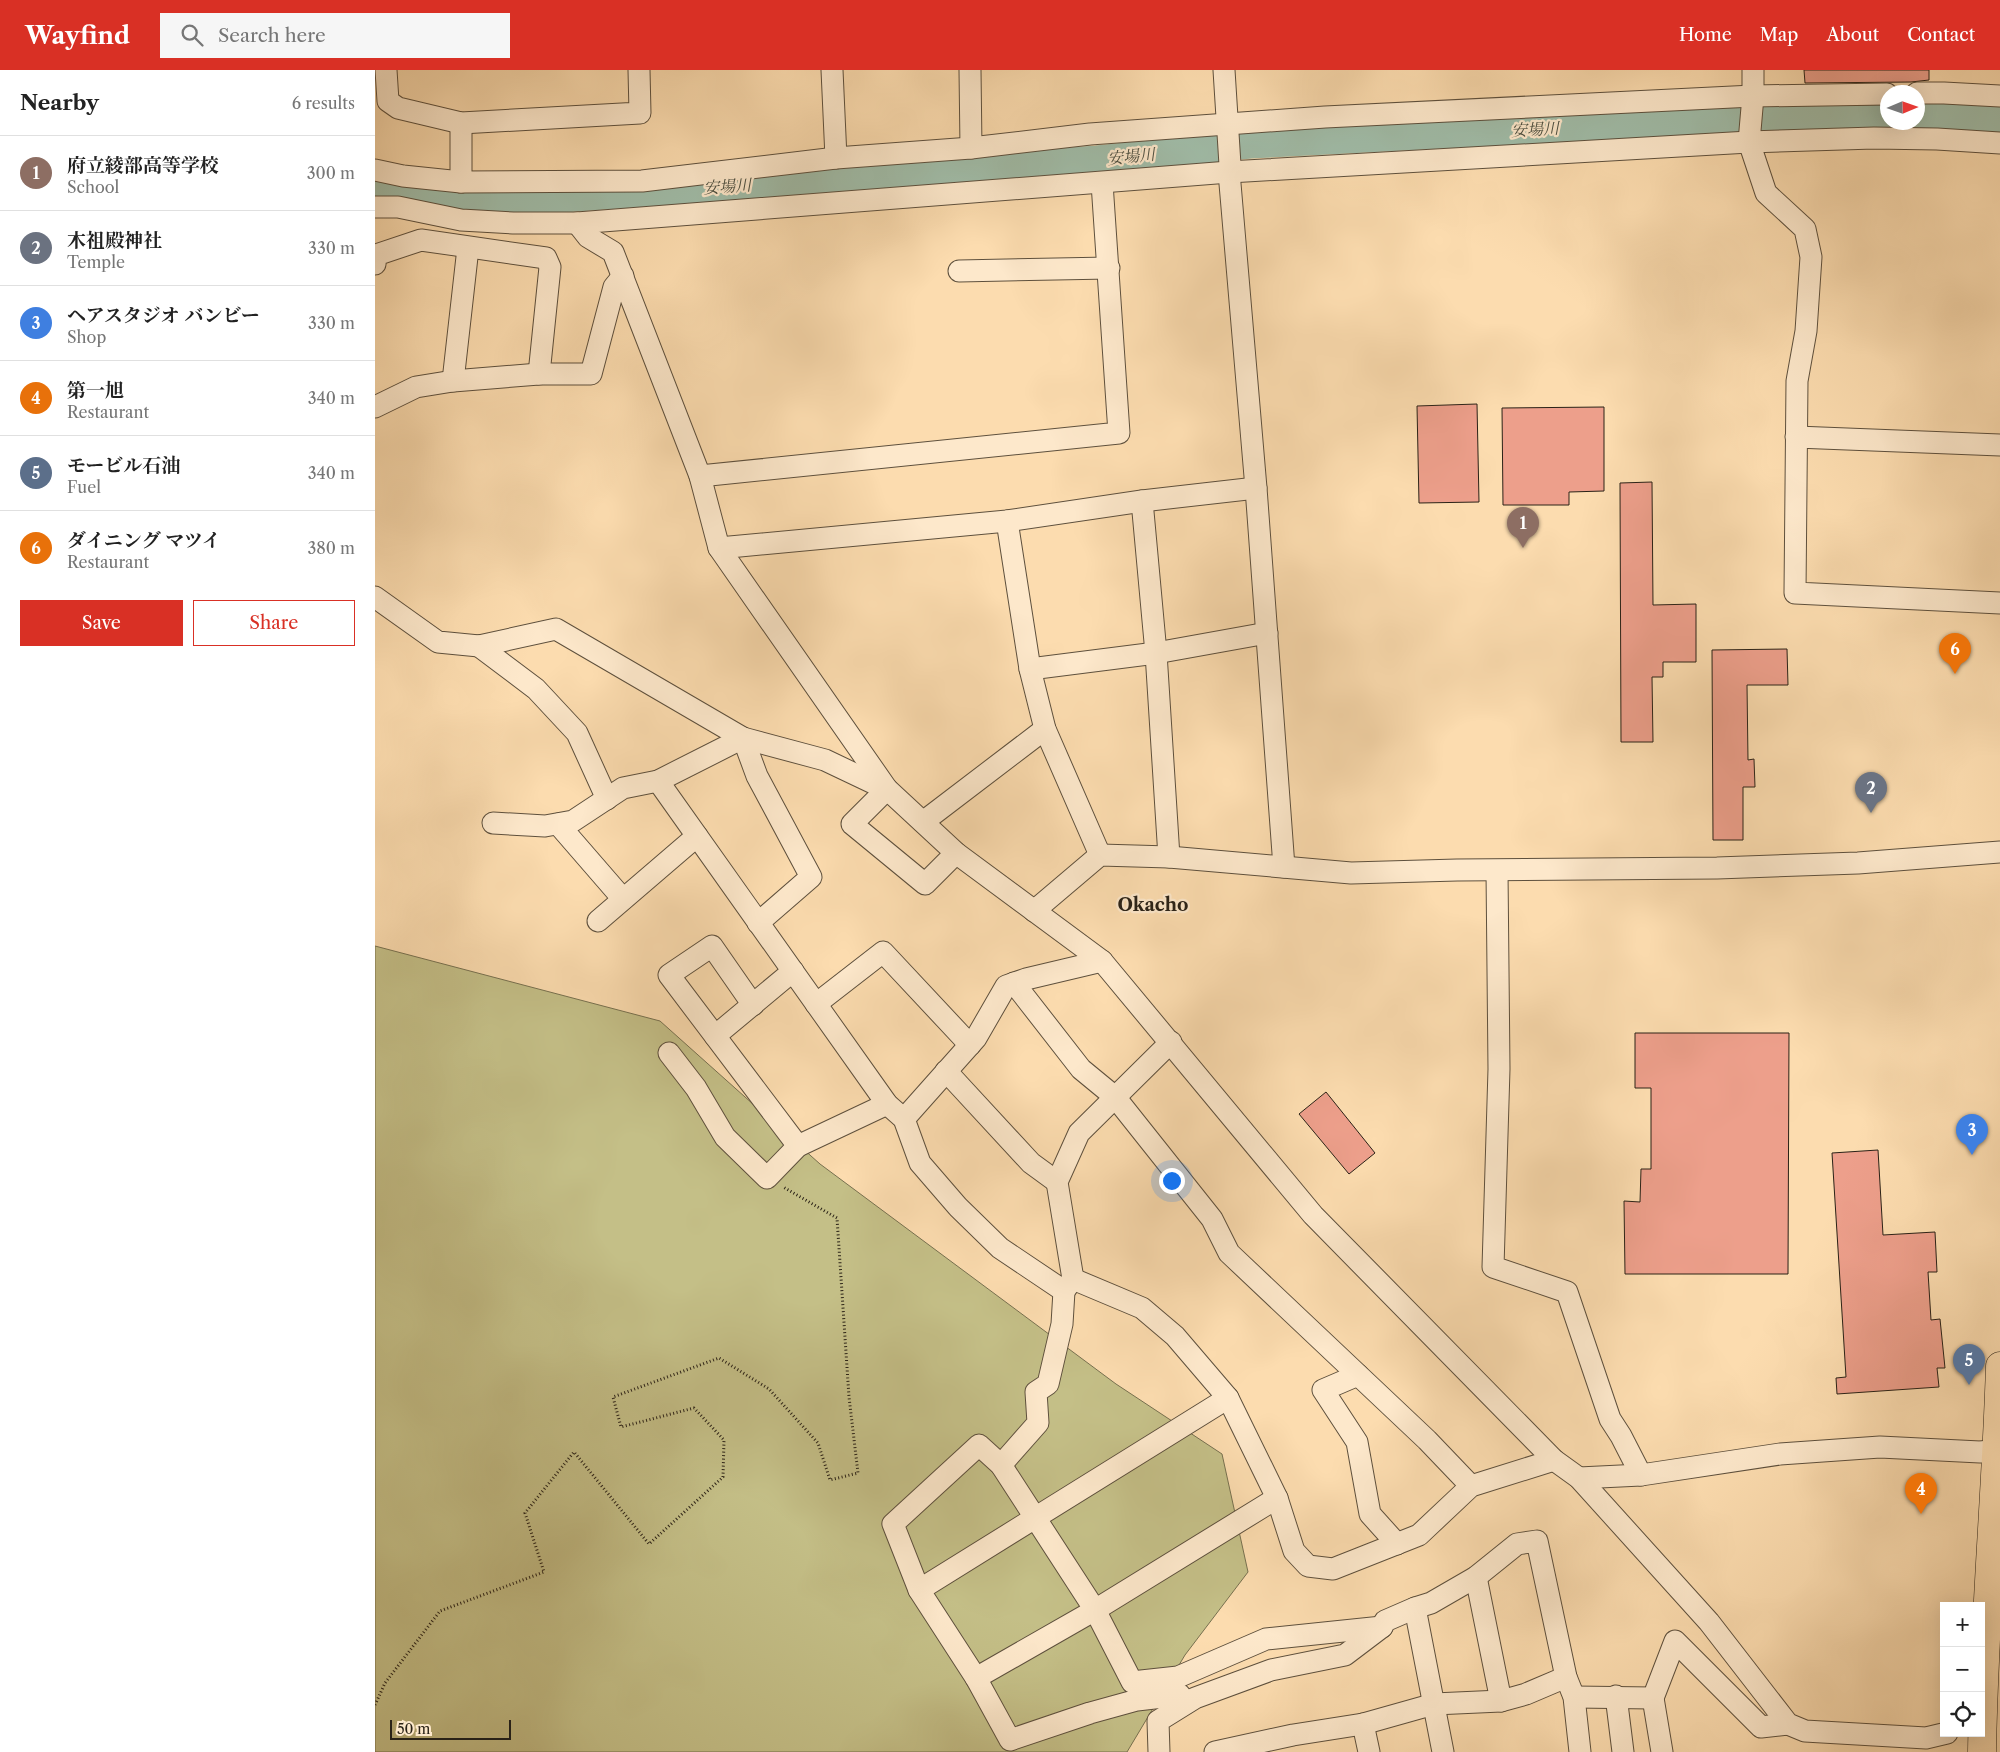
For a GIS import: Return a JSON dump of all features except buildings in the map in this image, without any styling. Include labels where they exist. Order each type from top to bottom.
[{"type":"main road","points":[[1987,1735],[1999,1450],[2000,1366]]},
{"type":"street","points":[[385,70],[388,101],[398,108],[461,123],[640,113],[639,70]]},
{"type":"street","points":[[832,70],[836,158]]},
{"type":"street","points":[[970,70],[971,148]]},
{"type":"street","points":[[1225,70],[1229,168],[1256,488],[1284,867]]},
{"type":"street","points":[[1753,70],[1749,142],[1766,193],[1805,229],[1811,257],[1806,331],[1797,381],[1795,593],[2000,602]]},
{"type":"street","points":[[1925,93],[1944,92],[2000,96]]},
{"type":"street","points":[[375,170],[403,176],[461,182],[642,181],[836,158],[971,148],[1090,134],[1325,117],[1753,96],[1880,94]]},
{"type":"street","points":[[461,123],[461,182]]},
{"type":"street","points":[[375,207],[398,206],[461,220],[513,224],[577,223],[1102,183],[1229,168],[1749,142],[1874,138],[2000,143]]},
{"type":"street","points":[[398,206],[403,176]]},
{"type":"street","points":[[700,476],[1119,433],[1102,183]]},
{"type":"street","points":[[577,223],[588,237],[613,252],[700,476],[719,548],[887,789],[956,853],[1102,961],[1313,1215],[1554,1460],[1579,1478],[1709,1622],[1788,1724],[1805,1732],[1926,1738],[1940,1735]]},
{"type":"street","points":[[375,264],[376,255],[421,240],[546,258],[550,268],[539,374]]},
{"type":"street","points":[[453,381],[468,248]]},
{"type":"street","points":[[959,271],[1109,268]]},
{"type":"street","points":[[375,407],[416,387],[453,381],[539,374],[591,374],[614,287],[623,276]]},
{"type":"street","points":[[1796,437],[2000,445]]},
{"type":"street","points":[[719,548],[1007,521],[1142,501],[1256,488]]},
{"type":"street","points":[[1142,501],[1156,653],[1169,857]]},
{"type":"street","points":[[1007,521],[1030,669],[1045,729],[1100,855]]},
{"type":"street","points":[[375,597],[437,642],[479,646],[556,628],[743,738],[825,760],[887,789]]},
{"type":"street","points":[[1030,669],[1156,653],[1267,634]]},
{"type":"street","points":[[479,646],[536,689],[577,733],[607,799]]},
{"type":"street","points":[[923,822],[1045,729]]},
{"type":"street","points":[[493,823],[545,826],[573,821],[623,788],[658,781],[743,738]]},
{"type":"street","points":[[743,738],[757,776],[811,876],[758,923]]},
{"type":"street","points":[[658,781],[887,1104],[903,1119],[920,1163],[958,1207],[1000,1248],[1068,1285],[1142,1308],[1175,1336],[1228,1398],[1277,1498],[1294,1551],[1308,1566],[1333,1569],[1419,1535],[1471,1486],[1554,1460]]},
{"type":"street","points":[[887,789],[852,824],[925,884],[956,853]]},
{"type":"street","points":[[557,824],[623,899]]},
{"type":"street","points":[[597,921],[697,836]]},
{"type":"street","points":[[1034,911],[1100,855],[1169,857],[1351,873],[1582,868],[1717,868],[1858,863],[2000,852]]},
{"type":"street","points":[[1497,871],[1499,1068],[1493,1266],[1567,1292],[1610,1419],[1641,1475]]},
{"type":"street","points":[[753,1005],[712,946],[669,975],[798,1146]]},
{"type":"street","points":[[816,1004],[883,952],[970,1045]]},
{"type":"street","points":[[903,1119],[976,1038],[1005,986],[1102,961]]},
{"type":"street","points":[[715,1036],[793,971]]},
{"type":"street","points":[[1014,983],[1081,1070],[1115,1097],[1212,1219],[1229,1253],[1427,1440],[1471,1486]]},
{"type":"street","points":[[1001,1465],[1038,1423],[1036,1392],[1048,1384],[1062,1324],[1068,1285],[1057,1182],[1079,1133],[1171,1042]]},
{"type":"street","points":[[669,1053],[696,1088],[725,1137],[767,1178],[798,1146],[887,1104]]},
{"type":"street","points":[[946,1071],[1031,1163],[1057,1182]]},
{"type":"street","points":[[1358,1375],[1323,1390],[1357,1442],[1370,1514],[1397,1544]]},
{"type":"street","points":[[919,1590],[1228,1398]]},
{"type":"street","points":[[1186,1703],[1180,1695],[1137,1700],[1090,1713],[1010,1740],[975,1678],[919,1590],[893,1524],[979,1445],[1001,1465],[1095,1610],[1132,1682],[1178,1677],[1266,1639],[1382,1627]]},
{"type":"street","points":[[1579,1478],[1641,1475],[1780,1454],[1880,1448],[1981,1452],[1999,1450]]},
{"type":"street","points":[[975,1678],[1095,1610],[1277,1498]]},
{"type":"street","points":[[1159,1752],[1159,1720],[1186,1703],[1271,1670],[1345,1655],[1382,1627],[1385,1621],[1431,1603],[1476,1577],[1517,1544],[1537,1541],[1566,1677],[1574,1697],[1580,1752]]},
{"type":"street","points":[[1476,1577],[1501,1702]]},
{"type":"street","points":[[1415,1608],[1443,1752]]},
{"type":"street","points":[[1662,1752],[1653,1698],[1675,1641],[1761,1727],[1788,1724]]},
{"type":"street","points":[[1227,1750],[1295,1744],[1434,1704],[1501,1702],[1526,1694],[1566,1677]]},
{"type":"street","points":[[1574,1697],[1616,1696],[1653,1698]]},
{"type":"street","points":[[1616,1696],[1623,1752]]},
{"type":"street","points":[[1363,1724],[1369,1752]]},
{"type":"path","points":[[375,1705],[385,1683],[440,1611],[543,1572],[525,1513],[574,1452],[649,1544],[723,1478],[724,1440],[694,1408],[621,1427],[613,1397],[719,1358],[769,1389],[818,1443],[830,1480],[858,1473],[849,1397],[837,1218],[767,1178]]},
{"type":"shaded area","points":[[375,946],[660,1021],[820,1164],[1116,1384],[1222,1454],[1248,1572],[1185,1655],[1127,1752],[375,1752]]},
{"type":"waterway","name":"安場川","points":[[375,191],[492,203],[1097,160],[1250,144],[1771,117],[1880,117]]},
{"type":"waterway","name":"安場川","points":[[1925,117],[2000,119]]},
{"type":"place","name":"府立綾部高等学校","points":[[1523,548]]},
{"type":"place","name":"ダイニング マツイ","points":[[1955,674]]},
{"type":"place","name":"木祖殿神社","points":[[1871,813]]},
{"type":"place","name":"ヘアスタジオ バンビー","points":[[1972,1155]]},
{"type":"place","name":"モービル石油","points":[[1969,1385]]},
{"type":"place","name":"第一旭","points":[[1921,1514]]},
{"type":"district","name":"Okacho","points":[[1153,905]]}]
